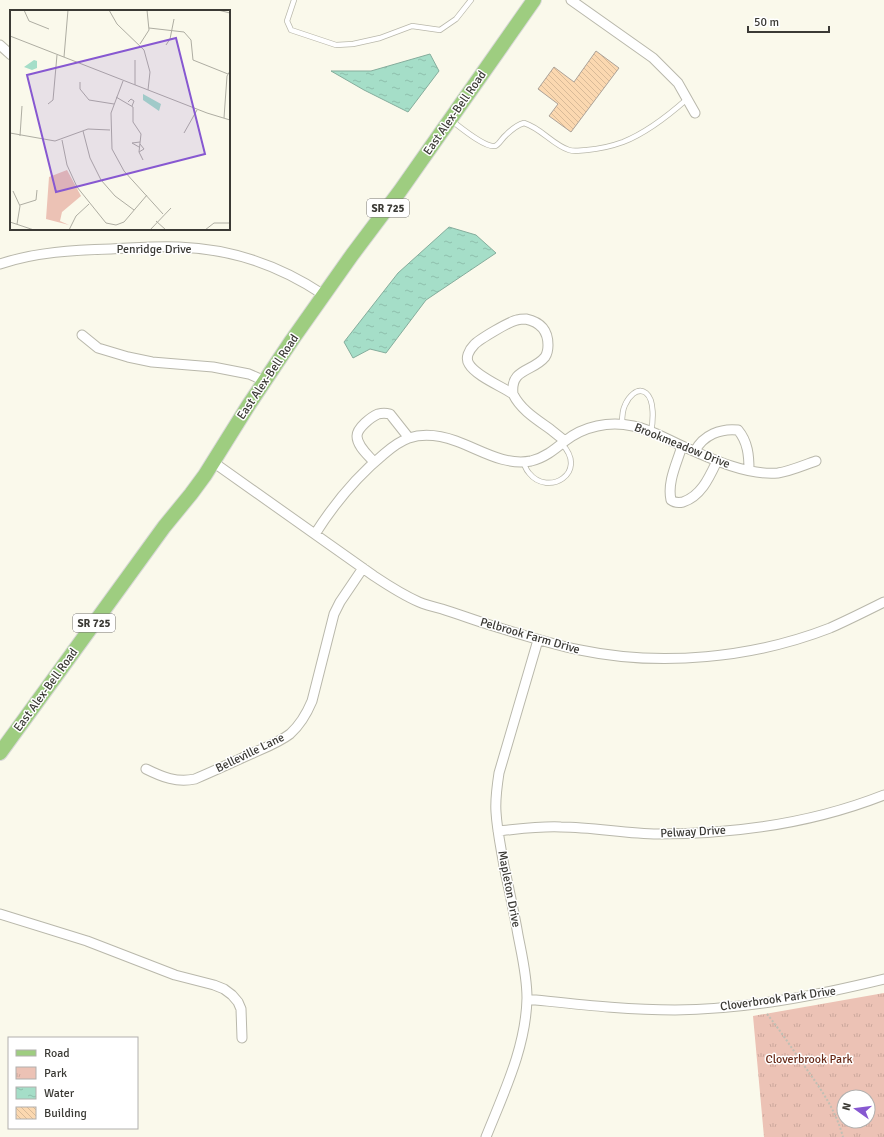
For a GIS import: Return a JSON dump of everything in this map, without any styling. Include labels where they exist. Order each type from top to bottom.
[{"type":"main road","name":"East Alex-Bell Road","points":[[0,754],[164,527],[191,494],[265,381],[324,295],[451,120],[534,0]]},
{"type":"street","points":[[571,0],[653,58],[678,83],[694,113]]},
{"type":"street","points":[[0,46],[10,54]]},
{"type":"street","name":"Penridge Drive","points":[[0,264],[35,255],[77,250],[178,247],[200,248],[255,260],[296,278],[324,295]]},
{"type":"street","points":[[513,394],[481,375],[470,366],[467,356],[474,344],[514,321],[526,319],[533,320],[545,330],[548,338],[546,356],[518,375],[512,387],[513,394],[517,402],[530,415],[552,430],[564,443]]},
{"type":"street","points":[[82,335],[98,348],[128,357],[152,362],[213,367],[249,374],[265,381]]},
{"type":"street","points":[[374,462],[363,450],[358,440],[358,431],[363,424],[378,414],[390,414],[409,438]]},
{"type":"street","name":"Brookmeadow Drive","points":[[315,534],[343,494],[374,462],[402,441],[418,436],[445,438],[456,441],[493,457],[506,461],[523,462],[544,456],[582,431],[594,426],[622,424],[635,426],[651,432],[730,466],[763,473],[779,472],[797,468],[816,461]]},
{"type":"street","points":[[695,451],[703,440],[710,435],[732,429],[738,430],[746,442],[749,457],[749,470]]},
{"type":"street","points":[[682,446],[670,488],[671,500],[674,502],[678,503],[689,500],[697,494],[704,486],[717,461]]},
{"type":"street","name":"Pelbrook Farm Drive","points":[[213,462],[396,590],[420,602],[538,640],[581,651],[612,656],[682,658],[756,650],[829,628],[884,602]]},
{"type":"street","name":"Belleville Lane","points":[[146,769],[173,780],[187,781],[195,779],[266,747],[290,733],[307,713],[312,701],[330,627],[338,604],[363,568]]},
{"type":"street","name":"Mapleton Drive","points":[[486,1137],[514,1068],[520,1048],[527,999],[522,951],[498,831],[496,796],[499,773],[509,735],[538,640]]},
{"type":"street","name":"Pelway Drive","points":[[498,831],[557,827],[631,833],[704,833],[752,828],[789,822],[848,807],[884,795]]},
{"type":"street","points":[[0,914],[87,941],[175,975],[224,989],[238,1002],[241,1009],[242,1038]]},
{"type":"street","name":"Cloverbrook Park Drive","points":[[527,999],[607,1007],[675,1010],[715,1008],[745,1006],[805,997],[884,979]]},
{"type":"lane","points":[[294,0],[287,21],[291,30],[336,45],[353,44],[380,38],[412,26],[440,30],[456,19],[471,0]]},
{"type":"lane","points":[[451,120],[488,145],[494,146],[498,144],[515,127],[524,123],[534,127],[569,150],[575,151],[597,149],[623,142],[665,118],[687,99]]},
{"type":"lane","points":[[622,424],[624,406],[630,397],[636,392],[645,392],[649,398],[652,409],[653,421],[651,432]]},
{"type":"lane","points":[[523,462],[528,472],[533,477],[541,481],[552,483],[558,482],[564,478],[570,468],[571,462],[564,443]]},
{"type":"path","points":[[767,1014],[784,1034],[825,1095],[839,1123],[843,1137]]},
{"type":"green space","name":"Cloverbrook Park","points":[[884,993],[884,1137],[764,1137],[753,1016]]},
{"type":"water","points":[[430,54],[439,71],[408,112],[364,90],[331,71],[371,71]]},
{"type":"water","points":[[449,227],[476,235],[496,253],[426,300],[386,353],[370,349],[353,358],[344,342],[398,273]]},
{"type":"building","points":[[596,51],[619,68],[571,132],[549,116],[558,104],[538,89],[554,67],[574,82]]}]
